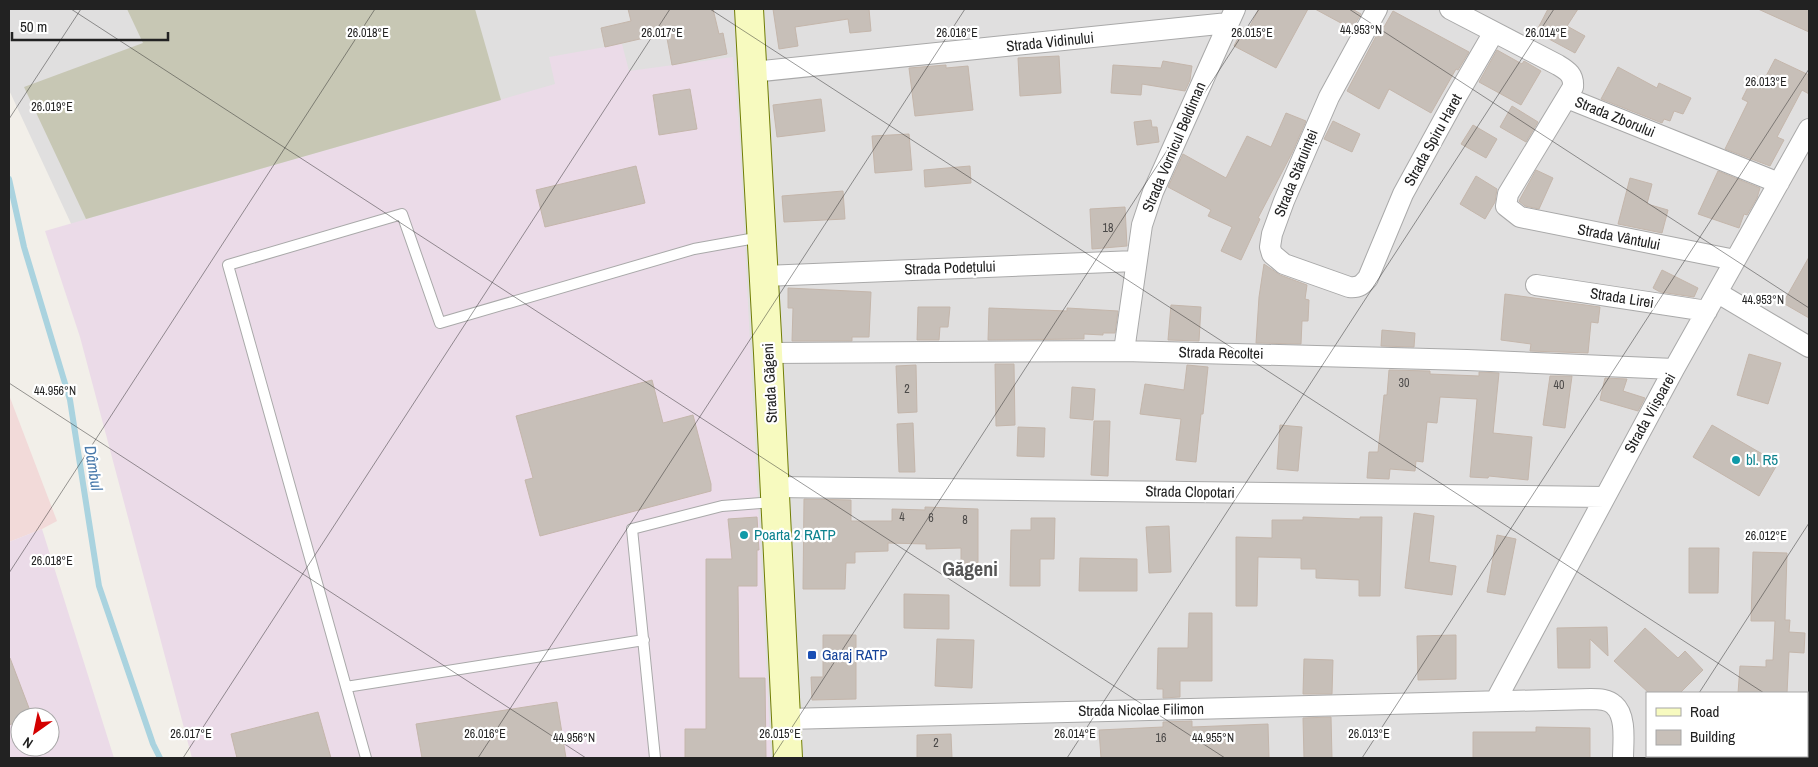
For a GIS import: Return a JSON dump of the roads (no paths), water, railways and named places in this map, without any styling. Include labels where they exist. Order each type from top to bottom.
[{"type":"main road","name":"Strada Găgeni","points":[[749,9],[788,758]]},
{"type":"street","name":"Strada Stăruinței","points":[[1377,9],[1349,57],[1325,104],[1284,201],[1272,234],[1270,246],[1272,254],[1284,264],[1335,284],[1355,288],[1361,286],[1368,278],[1378,252]]},
{"type":"street","points":[[1450,9],[1567,70],[1572,75],[1573,80],[1573,87],[1567,98]]},
{"type":"street","name":"Strada Vidinului","points":[[753,72],[1232,16]]},
{"type":"street","name":"Strada Vornicul Beldiman","points":[[1124,351],[1142,225],[1153,192],[1232,16]]},
{"type":"street","name":"Strada Spiru Haret","points":[[1378,252],[1408,186],[1494,32]]},
{"type":"street","name":"Strada Zborului","points":[[1506,206],[1508,194],[1513,185],[1567,98],[1779,183]]},
{"type":"street","name":"Strada Viișoarei","points":[[1496,700],[1674,369],[1809,129]]},
{"type":"street","name":"Strada Vântului","points":[[1506,206],[1520,218],[1735,260]]},
{"type":"street","name":"Strada Podețului","points":[[764,276],[1136,261]]},
{"type":"street","name":"Strada Lirei","points":[[1536,285],[1707,311]]},
{"type":"street","points":[[1718,293],[1809,347]]},
{"type":"street","name":"Strada Recoltei","points":[[768,353],[1124,351],[1467,360],[1674,369]]},
{"type":"street","name":"Strada Clopotari","points":[[775,494],[1605,497]]},
{"type":"street","name":"Strada Nicolae Filimon","points":[[786,719],[1591,699],[1604,700],[1613,704],[1619,711],[1622,720],[1623,758]]},
{"type":"lane","points":[[366,758],[228,265],[402,214],[440,322],[694,249],[762,237]]},
{"type":"lane","points":[[655,758],[632,529],[775,494]]},
{"type":"lane","points":[[346,687],[644,640]]},
{"type":"waterway","name":"Dâmbul","points":[[9,179],[24,247],[70,400],[99,586],[153,744],[160,758]]},
{"type":"place","name":"bl. R5","points":[[1736,460]]},
{"type":"place","name":"Poarta 2 RATP","points":[[744,535]]},
{"type":"place","name":"Garaj RATP","points":[[812,655]]},
{"type":"district","name":"Găgeni","points":[[970,569]]}]
